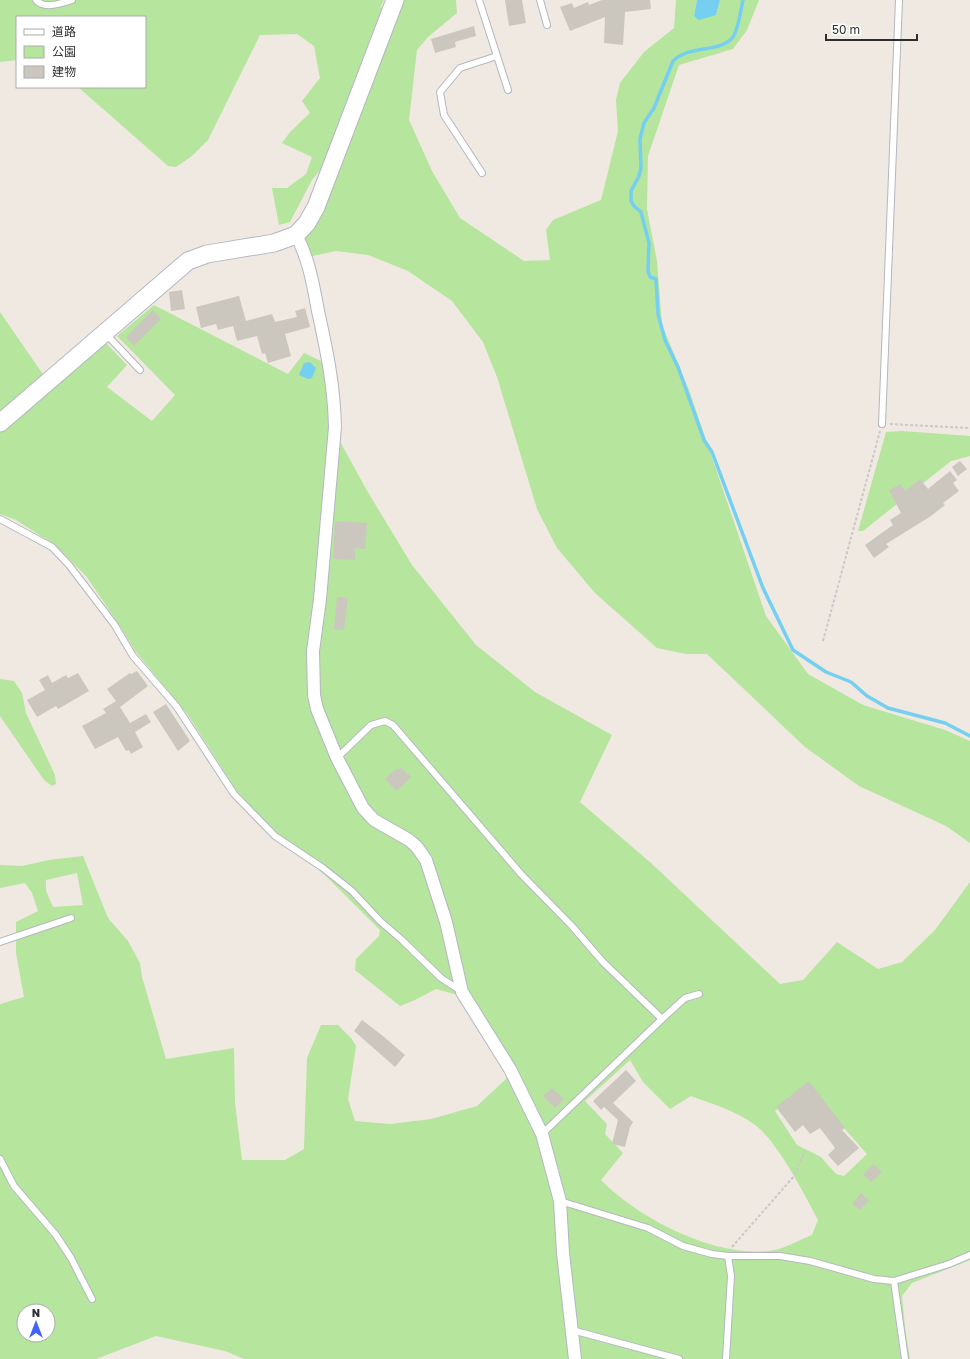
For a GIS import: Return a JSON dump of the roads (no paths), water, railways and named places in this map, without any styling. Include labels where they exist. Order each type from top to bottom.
[{"type":"street","points":[[0,423],[106,334],[188,261],[207,254],[274,243],[296,235],[307,223],[316,207],[395,0]]},
{"type":"street","points":[[296,235],[308,261],[332,377],[334,399],[335,427],[320,599],[313,651],[315,702],[322,725],[337,758],[364,808],[374,820],[409,840],[417,847],[426,860],[446,922],[462,992],[510,1070],[542,1134],[560,1201],[562,1246],[575,1359]]},
{"type":"lane","points":[[36,0],[38,3],[51,5],[72,0]]},
{"type":"lane","points":[[479,0],[508,90]]},
{"type":"lane","points":[[540,0],[547,25]]},
{"type":"lane","points":[[882,424],[900,0]]},
{"type":"lane","points":[[482,174],[444,115],[440,92],[460,68],[497,56]]},
{"type":"lane","points":[[106,334],[140,370]]},
{"type":"lane","points":[[0,519],[52,547],[69,565],[114,624],[133,656],[177,706],[234,794],[275,836],[323,868],[352,891],[380,921],[442,978],[462,992]]},
{"type":"lane","points":[[337,758],[371,725],[385,721],[393,725],[521,874],[571,924],[603,962],[662,1019]]},
{"type":"lane","points":[[0,942],[71,918]]},
{"type":"lane","points":[[542,1134],[685,998],[699,994]]},
{"type":"lane","points":[[0,1159],[14,1186],[56,1235],[71,1258],[92,1299]]},
{"type":"lane","points":[[560,1201],[648,1228],[683,1246],[726,1256],[780,1256],[795,1258],[830,1266],[874,1279],[894,1281],[949,1264],[970,1255]]},
{"type":"lane","points":[[726,1256],[731,1276],[726,1359]]},
{"type":"lane","points":[[894,1281],[905,1359]]},
{"type":"lane","points":[[572,1330],[679,1359]]},
{"type":"water","points":[[697,0],[720,0],[716,15],[699,20],[694,16]]},
{"type":"water","points":[[310,362],[316,368],[312,378],[308,379],[299,375],[304,363]]},
{"type":"waterway","points":[[743,0],[736,30],[733,37],[728,42],[687,53],[679,56],[673,61],[654,108],[644,123],[640,139],[641,168],[639,176],[631,191],[631,201],[641,212],[649,243],[648,271],[650,277],[656,279],[658,314],[665,340],[678,367],[704,440],[712,452],[763,588],[793,650],[826,672],[851,682],[867,696],[888,708],[945,723],[970,736]]}]
